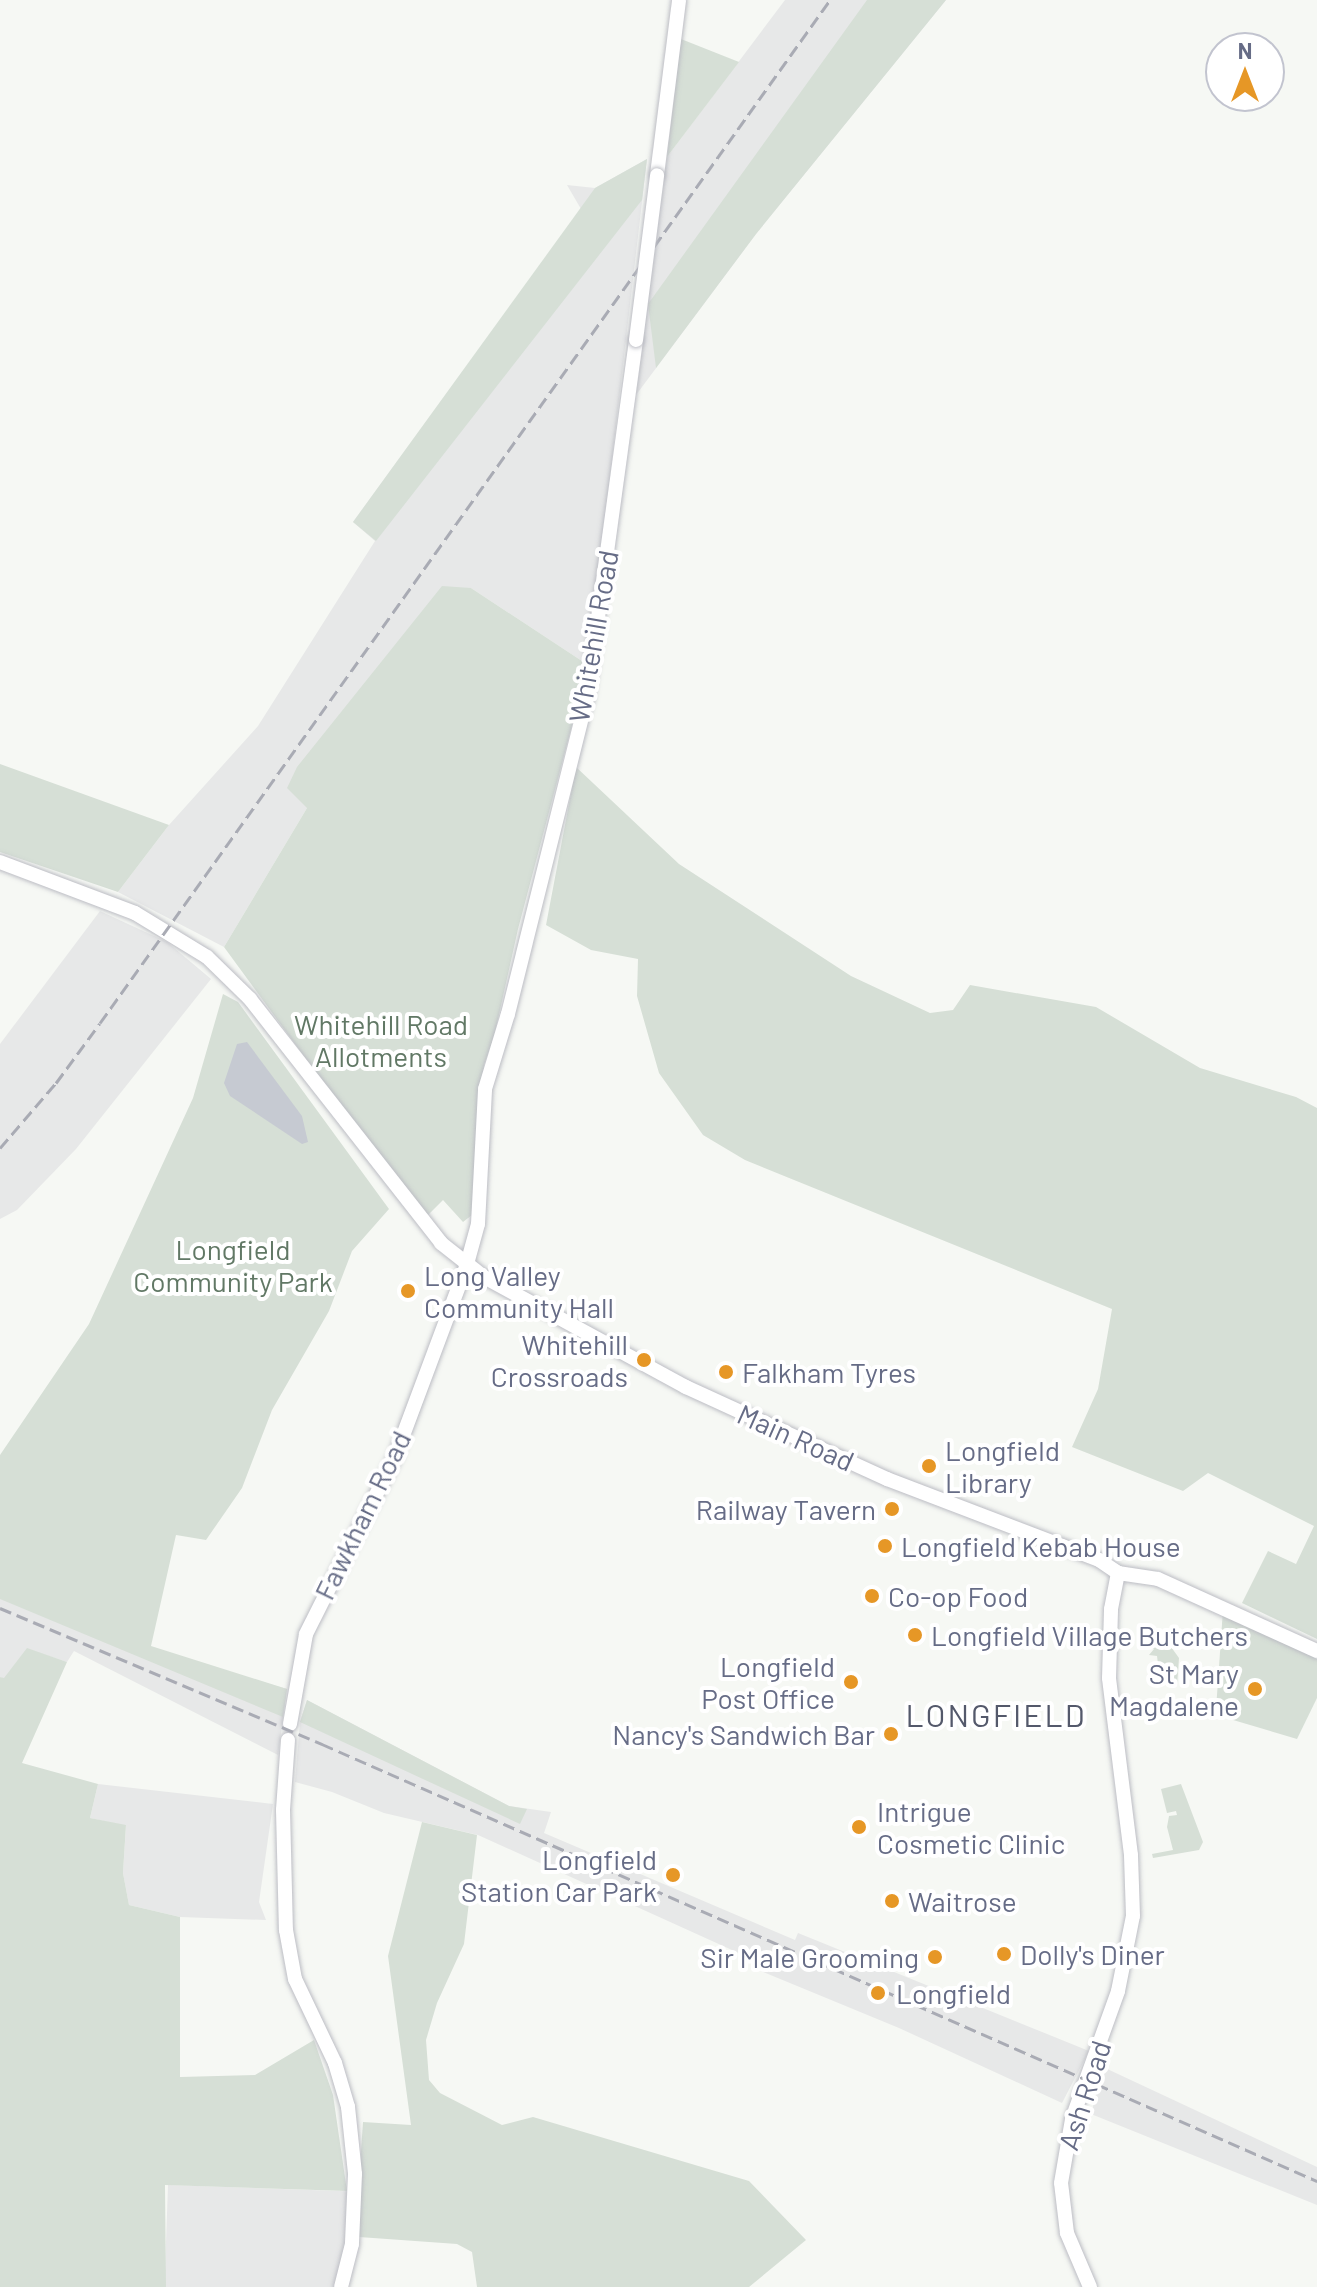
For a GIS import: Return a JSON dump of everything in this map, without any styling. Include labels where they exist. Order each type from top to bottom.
[{"type":"main road","name":"Whitehill Road","points":[[467,1264],[478,1224],[482,1116],[489,1068],[508,1014],[595,658],[679,0]]},
{"type":"main road","name":"Main Road","points":[[0,862],[135,913],[207,957],[250,999],[432,1232],[467,1264],[545,1312],[686,1387],[887,1479],[1099,1560],[1118,1573],[1158,1579],[1216,1602],[1317,1651]]},
{"type":"main road","name":"Fawkham Road","points":[[290,1724],[306,1634],[395,1457],[467,1264]]},
{"type":"main road","name":"Ash Road","points":[[1090,2287],[1078,2266],[1061,2202],[1063,2163],[1072,2119],[1115,2001],[1128,1948],[1135,1890],[1109,1678],[1111,1609],[1118,1573]]},
{"type":"main road","points":[[288,1740],[283,1810],[286,1930],[295,1979],[335,2063],[348,2107],[355,2174],[352,2244],[341,2287]]},
{"type":"shaded area","points":[[785,0],[946,0],[756,234],[636,395],[667,157]]},
{"type":"shaded area","points":[[647,159],[588,665],[471,588],[307,808],[224,947],[118,892],[169,825],[258,726],[375,541],[353,522],[581,209],[567,185],[595,188]]},
{"type":"shaded area","points":[[100,911],[167,942],[211,979],[76,1149],[17,1210],[0,1219],[0,1044]]},
{"type":"shaded area","points":[[247,1042],[302,1116],[308,1142],[302,1144],[230,1096],[224,1083],[237,1044]]},
{"type":"shaded area","points":[[0,1588],[111,1638],[287,1689],[278,1755],[74,1651],[67,1662],[27,1649],[4,1679],[0,1677]]},
{"type":"shaded area","points":[[307,1700],[509,1806],[551,1812],[544,1833],[795,1940],[798,1933],[1089,2051],[1062,2103],[899,2028],[761,1971],[763,1965],[754,1960],[478,1835],[384,1813],[332,1792],[295,1782],[300,1722]]},
{"type":"shaded area","points":[[98,1784],[273,1804],[259,1902],[266,1920],[180,1917],[129,1905],[123,1873],[126,1826],[90,1818]]},
{"type":"shaded area","points":[[1103,2067],[1317,2167],[1317,2205],[1091,2114]]},
{"type":"shaded area","points":[[168,2185],[347,2191],[344,2287],[164,2287]]},
{"type":"green space","points":[[867,0],[946,0],[756,234],[656,368],[648,304]]},
{"type":"green space","points":[[681,39],[739,62],[667,157]]},
{"type":"green space","points":[[647,159],[642,200],[376,541],[353,522],[595,188]]},
{"type":"green space","name":"Whitehill Road Allotments","points":[[442,586],[471,588],[588,665],[518,929],[494,1037],[484,1065],[472,1215],[463,1222],[443,1200],[428,1215],[336,1100],[224,947],[307,808],[287,788],[297,767]]},
{"type":"green space","points":[[0,764],[169,825],[118,892],[0,852]]},
{"type":"green space","points":[[576,767],[679,864],[851,976],[930,1013],[953,1010],[970,985],[1096,1007],[1200,1068],[1296,1097],[1317,1108],[1317,1639],[1242,1603],[1268,1551],[1296,1564],[1314,1526],[1208,1473],[1183,1491],[1072,1447],[1098,1389],[1112,1309],[745,1160],[703,1135],[659,1073],[637,996],[638,959],[591,950],[546,925]]},
{"type":"green space","name":"Longfield Community Park","points":[[223,994],[238,1002],[389,1209],[352,1251],[329,1311],[272,1410],[242,1488],[206,1540],[176,1535],[151,1646],[287,1689],[283,1717],[0,1599],[0,1455],[89,1324],[193,1098]]},
{"type":"green space","points":[[1223,1610],[1317,1656],[1317,1698],[1297,1739],[1223,1717],[1216,1709]]},
{"type":"green space","points":[[1151,1632],[1161,1633],[1179,1658],[1177,1686],[1149,1682],[1151,1670],[1156,1670],[1158,1664],[1157,1656],[1149,1655],[1154,1649],[1150,1648]]},
{"type":"green space","points":[[27,1648],[67,1662],[22,1763],[98,1784],[90,1818],[126,1825],[123,1873],[129,1905],[180,1917],[180,2077],[255,2075],[314,2040],[333,2095],[347,2191],[165,2185],[166,2287],[0,2287],[0,1677],[4,1678]]},
{"type":"green space","points":[[307,1700],[509,1806],[527,1809],[520,1824],[300,1722]]},
{"type":"green space","points":[[1181,1784],[1203,1842],[1199,1850],[1153,1858],[1152,1854],[1173,1850],[1167,1827],[1169,1816],[1177,1815],[1176,1811],[1167,1813],[1161,1789]]},
{"type":"green space","points":[[422,1822],[477,1835],[464,1944],[437,2003],[426,2040],[429,2080],[440,2093],[502,2125],[533,2117],[749,2181],[806,2240],[749,2287],[477,2287],[472,2252],[457,2244],[359,2237],[357,2210],[363,2122],[411,2125],[388,1956]]},
{"type":"railway","points":[[0,1148],[56,1083],[100,1023],[830,0]]},
{"type":"railway","points":[[0,1608],[322,1744],[1317,2181]]},
{"type":"place","name":"Long Valley Community Hall","points":[[408,1291]]},
{"type":"place","name":"Whitehill Crossroads","points":[[644,1360]]},
{"type":"place","name":"Falkham Tyres","points":[[726,1372]]},
{"type":"place","name":"Longfield Library","points":[[929,1466]]},
{"type":"place","name":"Railway Tavern","points":[[892,1509]]},
{"type":"place","name":"Longfield Kebab House","points":[[885,1546]]},
{"type":"place","name":"Co-op Food","points":[[872,1596]]},
{"type":"place","name":"Longfield Village Butchers","points":[[915,1635]]},
{"type":"place","name":"Longfield Post Office","points":[[851,1682]]},
{"type":"place","name":"St Mary Magdalene","points":[[1255,1689]]},
{"type":"place","name":"Nancy's Sandwich Bar","points":[[891,1734]]},
{"type":"place","name":"Intrigue Cosmetic Clinic","points":[[859,1827]]},
{"type":"place","name":"Longfield Station Car Park","points":[[673,1875]]},
{"type":"place","name":"Waitrose","points":[[892,1901]]},
{"type":"place","name":"Dolly's Diner","points":[[1004,1954]]},
{"type":"place","name":"Sir Male Grooming","points":[[935,1957]]},
{"type":"place","name":"Longfield","points":[[878,1993]]},
{"type":"district","name":"LONGFIELD","points":[[996,1714]]}]
